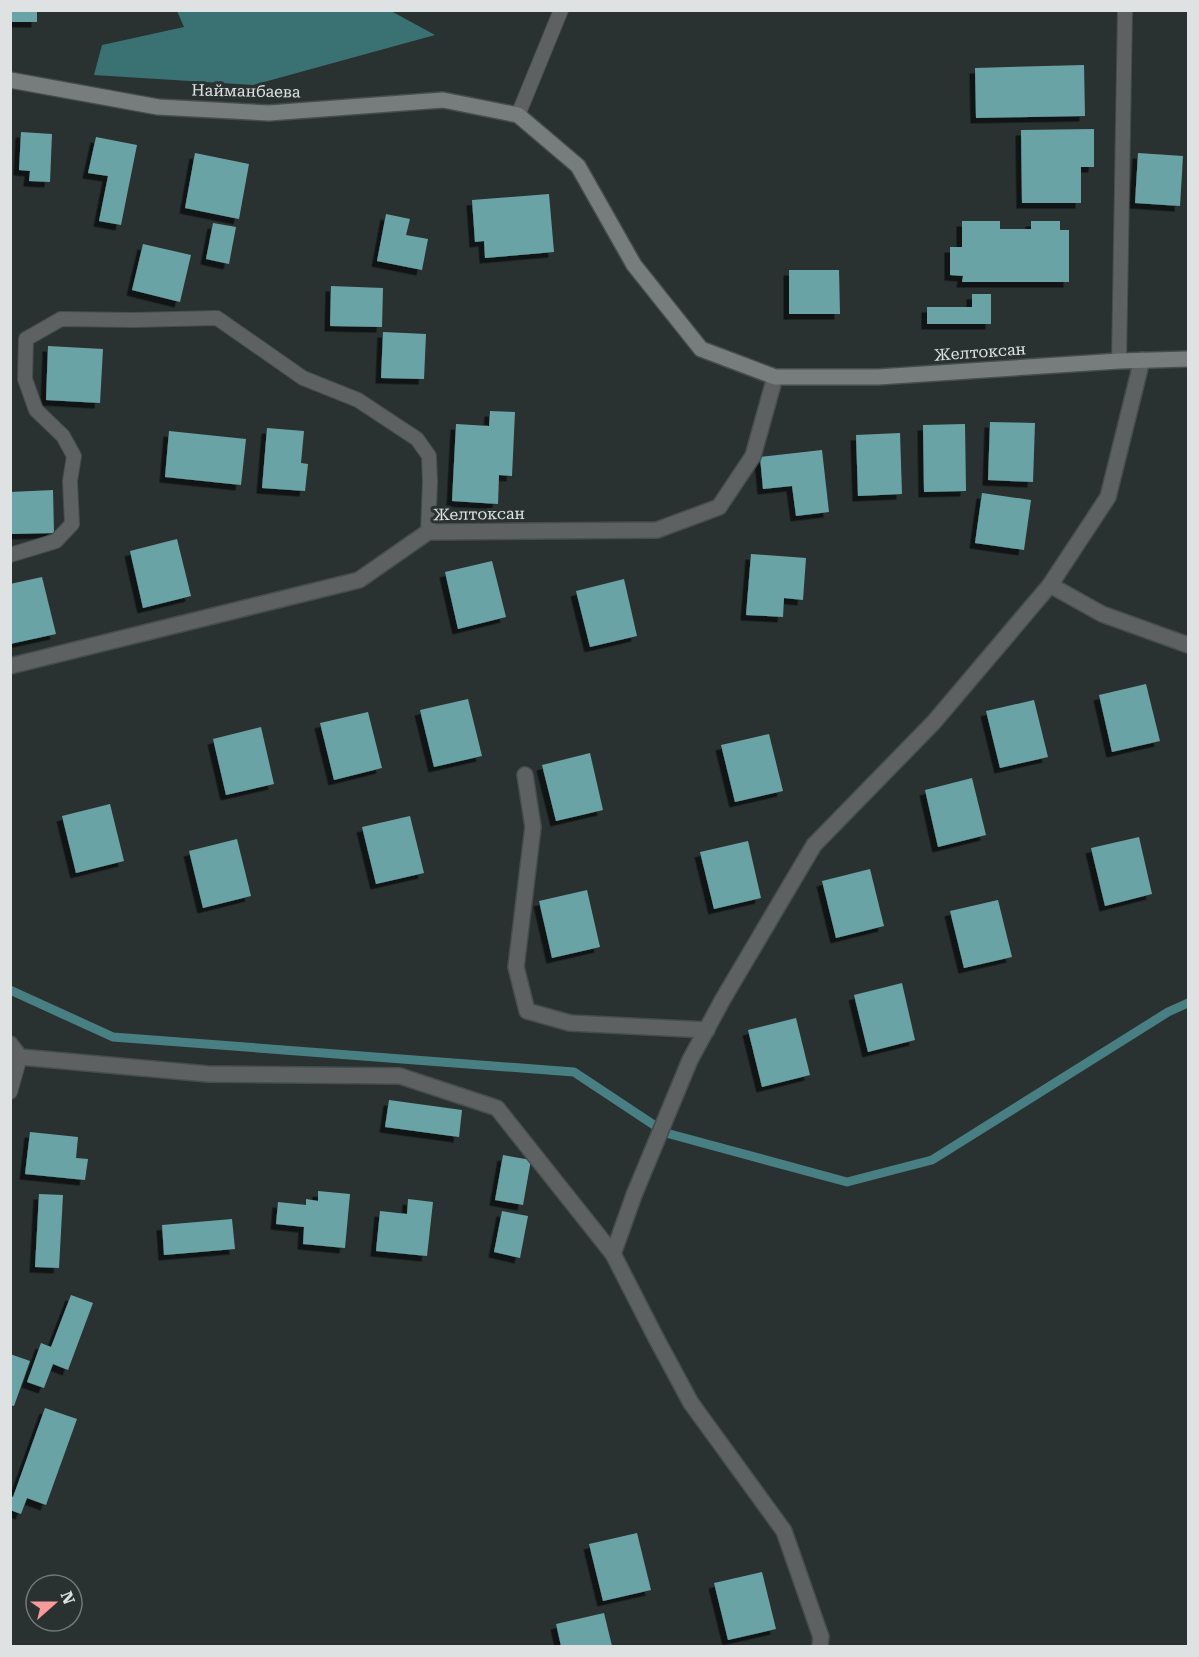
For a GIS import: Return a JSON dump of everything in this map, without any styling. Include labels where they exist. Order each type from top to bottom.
[{"type":"main road","name":"Найманбаева","points":[[10,80],[158,107],[268,113],[443,100],[518,115]]},
{"type":"main road","name":"Желтоксан","points":[[518,115],[578,166],[634,265],[701,349],[775,377],[878,377],[1119,361],[1188,359]]},
{"type":"street","points":[[614,1254],[634,1195],[690,1060],[729,988],[814,845],[934,722],[1050,585],[1108,497],[1142,360]]},
{"type":"street","name":"Желтоксан","points":[[10,666],[359,580],[428,532],[657,530],[719,507],[753,456],[775,377]]},
{"type":"street","points":[[1050,585],[1102,614],[1188,645]]},
{"type":"street","points":[[525,775],[533,827],[516,967],[527,1011],[570,1023],[707,1030]]},
{"type":"street","points":[[10,1044],[20,1057],[208,1074],[400,1076],[497,1108],[614,1254],[691,1403],[784,1531],[821,1637],[820,1647]]},
{"type":"lane","points":[[518,115],[561,10]]},
{"type":"lane","points":[[1119,361],[1125,10]]},
{"type":"lane","points":[[10,555],[56,541],[72,524],[70,481],[74,456],[63,436],[36,410],[25,379],[26,339],[61,319],[218,318],[303,378],[358,400],[417,439],[429,456],[428,532]]},
{"type":"lane","points":[[10,1092],[20,1057]]},
{"type":"shaded area","points":[[177,11],[391,11],[435,35],[253,85],[94,75],[102,45],[184,27]]},
{"type":"building","points":[[10,10],[37,10],[37,22],[10,22]]},
{"type":"building","points":[[1084,65],[1085,116],[976,118],[975,68]]},
{"type":"building","points":[[1094,129],[1094,167],[1081,167],[1081,203],[1022,203],[1021,130]]},
{"type":"building","points":[[21,132],[52,134],[50,182],[29,181],[30,171],[19,170]]},
{"type":"building","points":[[96,137],[137,145],[121,225],[99,221],[108,176],[88,173]]},
{"type":"building","points":[[195,153],[249,164],[239,219],[185,208]]},
{"type":"building","points":[[1138,153],[1183,156],[1180,206],[1135,203]]},
{"type":"building","points":[[549,194],[554,252],[485,258],[484,241],[475,242],[472,200]]},
{"type":"building","points":[[386,214],[410,219],[406,235],[428,239],[422,270],[377,261]]},
{"type":"building","points":[[962,221],[1000,221],[1000,229],[1031,229],[1031,221],[1060,221],[1060,230],[1069,230],[1069,282],[962,282],[963,276],[950,275],[950,247],[962,247]]},
{"type":"building","points":[[213,223],[236,227],[229,264],[206,259]]},
{"type":"building","points":[[143,244],[191,255],[180,302],[132,290]]},
{"type":"building","points":[[789,270],[839,270],[840,314],[789,314]]},
{"type":"building","points":[[331,286],[383,288],[382,327],[330,326]]},
{"type":"building","points":[[972,294],[991,294],[991,324],[927,324],[927,307],[972,307]]},
{"type":"building","points":[[383,332],[426,334],[424,379],[381,378]]},
{"type":"building","points":[[48,346],[103,349],[100,403],[46,400]]},
{"type":"building","points":[[490,411],[515,412],[512,476],[499,475],[498,504],[452,501],[456,424],[489,426]]},
{"type":"building","points":[[990,422],[1035,423],[1033,482],[988,480]]},
{"type":"building","points":[[965,424],[966,491],[924,492],[923,425]]},
{"type":"building","points":[[267,428],[304,431],[301,463],[308,464],[305,491],[262,488]]},
{"type":"building","points":[[169,431],[246,439],[241,485],[165,477]]},
{"type":"building","points":[[900,433],[902,494],[858,496],[856,435]]},
{"type":"building","points":[[822,450],[829,512],[796,516],[792,486],[763,489],[760,457]]},
{"type":"building","points":[[53,490],[54,533],[12,534],[10,492]]},
{"type":"building","points":[[982,493],[1031,500],[1024,550],[975,543]]},
{"type":"building","points":[[177,539],[191,596],[143,608],[130,551]]},
{"type":"building","points":[[751,554],[806,558],[803,600],[784,598],[783,617],[746,615]]},
{"type":"building","points":[[492,561],[506,617],[458,629],[445,572]]},
{"type":"building","points":[[42,577],[56,634],[10,644],[10,584]]},
{"type":"building","points":[[624,579],[637,636],[590,647],[576,591]]},
{"type":"building","points":[[1146,684],[1160,741],[1112,752],[1099,695]]},
{"type":"building","points":[[468,699],[482,756],[434,767],[420,710]]},
{"type":"building","points":[[1034,700],[1048,757],[1000,768],[986,711]]},
{"type":"building","points":[[368,712],[382,768],[334,780],[320,723]]},
{"type":"building","points":[[261,727],[274,784],[226,795],[213,739]]},
{"type":"building","points":[[769,734],[783,791],[735,802],[721,745]]},
{"type":"building","points":[[590,753],[603,810],[556,821],[542,765]]},
{"type":"building","points":[[972,778],[986,835],[938,847],[925,790]]},
{"type":"building","points":[[110,804],[124,861],[76,873],[62,816]]},
{"type":"building","points":[[410,816],[424,873],[376,884],[362,827]]},
{"type":"building","points":[[1139,837],[1152,894],[1105,906],[1091,848]]},
{"type":"building","points":[[237,839],[251,896],[203,908],[189,851]]},
{"type":"building","points":[[748,841],[761,898],[714,909],[700,852]]},
{"type":"building","points":[[870,869],[884,926],[836,938],[822,881]]},
{"type":"building","points":[[587,890],[600,947],[552,958],[539,901]]},
{"type":"building","points":[[998,900],[1012,957],[964,968],[950,911]]},
{"type":"building","points":[[902,983],[915,1040],[868,1052],[854,995]]},
{"type":"building","points":[[796,1018],[810,1075],[762,1087],[748,1030]]},
{"type":"building","points":[[389,1100],[462,1110],[459,1137],[385,1127]]},
{"type":"building","points":[[30,1132],[78,1137],[76,1158],[88,1159],[85,1180],[25,1174]]},
{"type":"building","points":[[503,1155],[531,1160],[523,1205],[495,1200]]},
{"type":"building","points":[[318,1191],[350,1194],[345,1248],[303,1244],[304,1227],[276,1224],[278,1202],[306,1205],[306,1199],[318,1201]]},
{"type":"building","points":[[39,1194],[63,1195],[59,1268],[35,1267]]},
{"type":"building","points":[[408,1199],[433,1202],[427,1256],[376,1251],[380,1211],[407,1214]]},
{"type":"building","points":[[502,1211],[528,1216],[520,1258],[494,1252]]},
{"type":"building","points":[[232,1219],[235,1249],[164,1255],[162,1225]]},
{"type":"building","points":[[71,1295],[93,1303],[68,1370],[53,1364],[44,1388],[27,1382],[41,1343],[51,1347]]},
{"type":"building","points":[[10,1354],[30,1361],[14,1406],[10,1405]]},
{"type":"building","points":[[45,1408],[77,1419],[46,1505],[27,1498],[21,1514],[10,1510],[10,1496],[13,1497]]},
{"type":"building","points":[[637,1533],[651,1590],[603,1601],[589,1544]]},
{"type":"building","points":[[762,1572],[776,1629],[728,1640],[714,1583]]},
{"type":"building","points":[[604,1613],[612,1646],[561,1646],[556,1624]]},
{"type":"waterway","points":[[10,990],[113,1037],[574,1072],[666,1133],[847,1182],[932,1160],[1168,1012],[1188,1003]]}]
